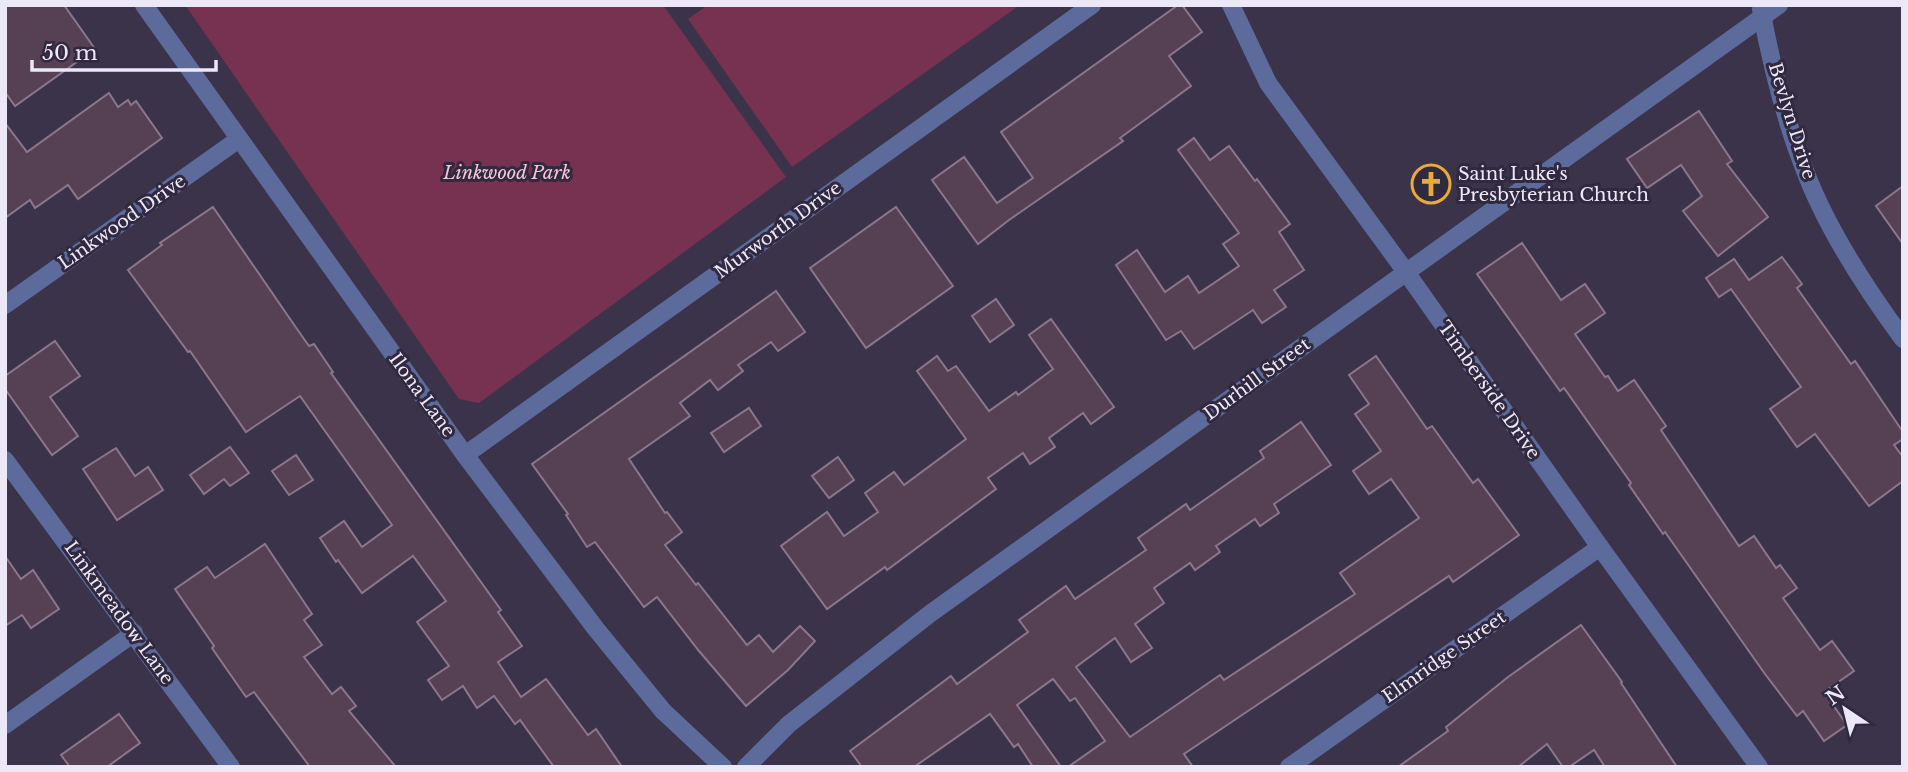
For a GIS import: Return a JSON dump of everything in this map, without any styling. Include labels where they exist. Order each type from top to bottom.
[{"type":"street","name":"Ilona Lane","points":[[144,5],[465,455],[596,629],[663,711],[723,767]]},
{"type":"street","name":"Murworth Drive","points":[[465,455],[1092,5]]},
{"type":"street","name":"Timberside Drive","points":[[1231,5],[1268,83],[1759,767]]},
{"type":"street","name":"Durhill Street","points":[[746,767],[789,724],[931,613],[1406,272],[1761,11],[1779,5]]},
{"type":"street","name":"Bevlyn Drive","points":[[1761,11],[1781,100],[1804,170],[1833,231],[1901,333]]},
{"type":"street","name":"Linkwood Drive","points":[[5,305],[239,139]]},
{"type":"street","name":"Linkmeadow Lane","points":[[5,460],[231,767]]},
{"type":"street","name":"Elmridge Street","points":[[1290,767],[1600,547]]},
{"type":"street","points":[[5,725],[134,633]]},
{"type":"green space","name":"Linkwood Park","points":[[185,5],[663,5],[786,177],[479,403],[459,399]]},
{"type":"green space","points":[[708,5],[1020,5],[792,167],[688,19]]},
{"type":"building","points":[[5,5],[64,5],[95,49],[15,106],[5,92]]},
{"type":"building","points":[[1178,5],[1182,5],[1202,32],[1169,56],[1191,86],[1120,138],[1123,141],[978,244],[932,180],[964,157],[997,203],[1033,178],[1001,132]]},
{"type":"building","points":[[109,93],[118,107],[128,100],[131,105],[136,101],[162,138],[78,199],[68,185],[35,208],[30,200],[5,218],[5,123],[27,152]]},
{"type":"building","points":[[1699,111],[1732,161],[1727,164],[1768,217],[1718,256],[1683,211],[1702,196],[1681,165],[1647,188],[1627,159]]},
{"type":"building","points":[[1194,138],[1210,160],[1229,146],[1255,181],[1257,179],[1290,224],[1279,232],[1304,270],[1274,290],[1286,307],[1262,323],[1253,310],[1194,349],[1181,331],[1166,340],[1116,265],[1137,250],[1165,292],[1188,276],[1199,293],[1239,266],[1223,244],[1239,233],[1178,150]]},
{"type":"building","points":[[1903,186],[1903,244],[1876,206]]},
{"type":"building","points":[[213,207],[309,346],[314,344],[333,372],[331,373],[501,610],[498,612],[522,646],[498,662],[521,697],[546,679],[588,735],[596,729],[622,767],[554,767],[520,720],[515,724],[494,696],[477,708],[463,686],[442,700],[428,680],[449,666],[417,622],[446,601],[413,556],[362,593],[338,560],[336,562],[320,538],[344,521],[362,547],[392,525],[300,396],[246,432],[190,351],[188,352],[128,270],[162,245],[160,243]]},
{"type":"building","points":[[896,207],[953,286],[866,348],[810,268]]},
{"type":"building","points":[[1522,243],[1561,300],[1585,284],[1605,313],[1575,334],[1618,391],[1634,380],[1666,426],[1661,430],[1739,546],[1754,536],[1776,568],[1780,565],[1797,588],[1783,598],[1820,650],[1832,641],[1854,671],[1824,692],[1847,725],[1824,741],[1803,711],[1797,716],[1765,674],[1665,532],[1663,534],[1629,485],[1631,483],[1564,388],[1560,391],[1477,274]]},
{"type":"building","points":[[1782,257],[1802,284],[1797,288],[1851,364],[1855,361],[1903,432],[1903,439],[1894,445],[1903,457],[1903,481],[1869,506],[1815,434],[1797,447],[1770,409],[1801,387],[1731,289],[1719,297],[1706,278],[1734,259],[1749,280]]},
{"type":"building","points":[[776,291],[805,332],[778,351],[771,342],[738,365],[743,371],[718,390],[710,380],[680,403],[690,416],[629,459],[665,513],[667,512],[682,532],[665,545],[747,645],[759,635],[773,652],[800,626],[815,641],[788,670],[746,706],[657,597],[644,607],[595,542],[587,547],[566,515],[568,514],[532,464]]},
{"type":"building","points":[[996,299],[1014,325],[990,342],[972,316]]},
{"type":"building","points":[[1051,319],[1114,407],[1091,424],[1083,413],[1049,438],[1055,447],[1030,464],[1023,453],[988,478],[996,489],[887,570],[885,567],[827,609],[781,546],[827,512],[844,536],[878,512],[865,493],[894,472],[904,485],[966,439],[917,371],[937,356],[948,371],[956,366],[989,411],[1016,392],[1018,395],[1053,369],[1029,335]]},
{"type":"building","points":[[55,341],[80,376],[50,397],[78,436],[52,455],[5,389],[5,376]]},
{"type":"building","points":[[1376,356],[1427,429],[1432,426],[1473,483],[1478,479],[1519,535],[1453,582],[1449,576],[1184,754],[1193,767],[1068,767],[1105,741],[1075,698],[1070,701],[1053,679],[1017,705],[1061,767],[1033,767],[1018,744],[1014,747],[990,714],[914,767],[862,767],[850,751],[951,676],[957,684],[1028,632],[1019,620],[1066,586],[1075,599],[1146,550],[1138,538],[1186,504],[1190,510],[1264,458],[1260,451],[1301,422],[1331,465],[1274,504],[1279,513],[1260,526],[1255,519],[1216,546],[1220,552],[1195,570],[1190,563],[1154,588],[1164,603],[1135,624],[1152,648],[1131,662],[1115,638],[1076,667],[1130,737],[1220,675],[1224,680],[1355,594],[1340,573],[1419,518],[1391,479],[1369,494],[1353,471],[1381,451],[1355,414],[1369,404],[1349,375]]},
{"type":"building","points":[[749,408],[761,426],[724,452],[711,433]]},
{"type":"building","points":[[230,447],[249,473],[230,486],[224,479],[204,494],[190,475]]},
{"type":"building","points":[[116,448],[135,476],[148,467],[163,490],[117,520],[83,469]]},
{"type":"building","points":[[296,455],[313,480],[289,495],[272,471]]},
{"type":"building","points":[[838,457],[854,480],[829,498],[812,476]]},
{"type":"building","points":[[265,544],[312,614],[304,620],[322,645],[304,657],[332,694],[341,687],[356,706],[349,711],[396,767],[310,767],[254,692],[246,697],[175,589],[207,567],[215,578]]},
{"type":"building","points":[[5,556],[21,579],[33,570],[59,609],[31,628],[22,615],[5,626]]},
{"type":"building","points":[[1581,625],[1677,767],[1605,767],[1594,750],[1569,767],[1563,767],[1547,744],[1518,767],[1398,767],[1448,731],[1446,727],[1508,677]]},
{"type":"building","points":[[119,714],[140,743],[107,767],[70,767],[61,755]]},
{"type":"place","name":"Saint Luke's Presbyterian Church","points":[[1431,184]]}]
